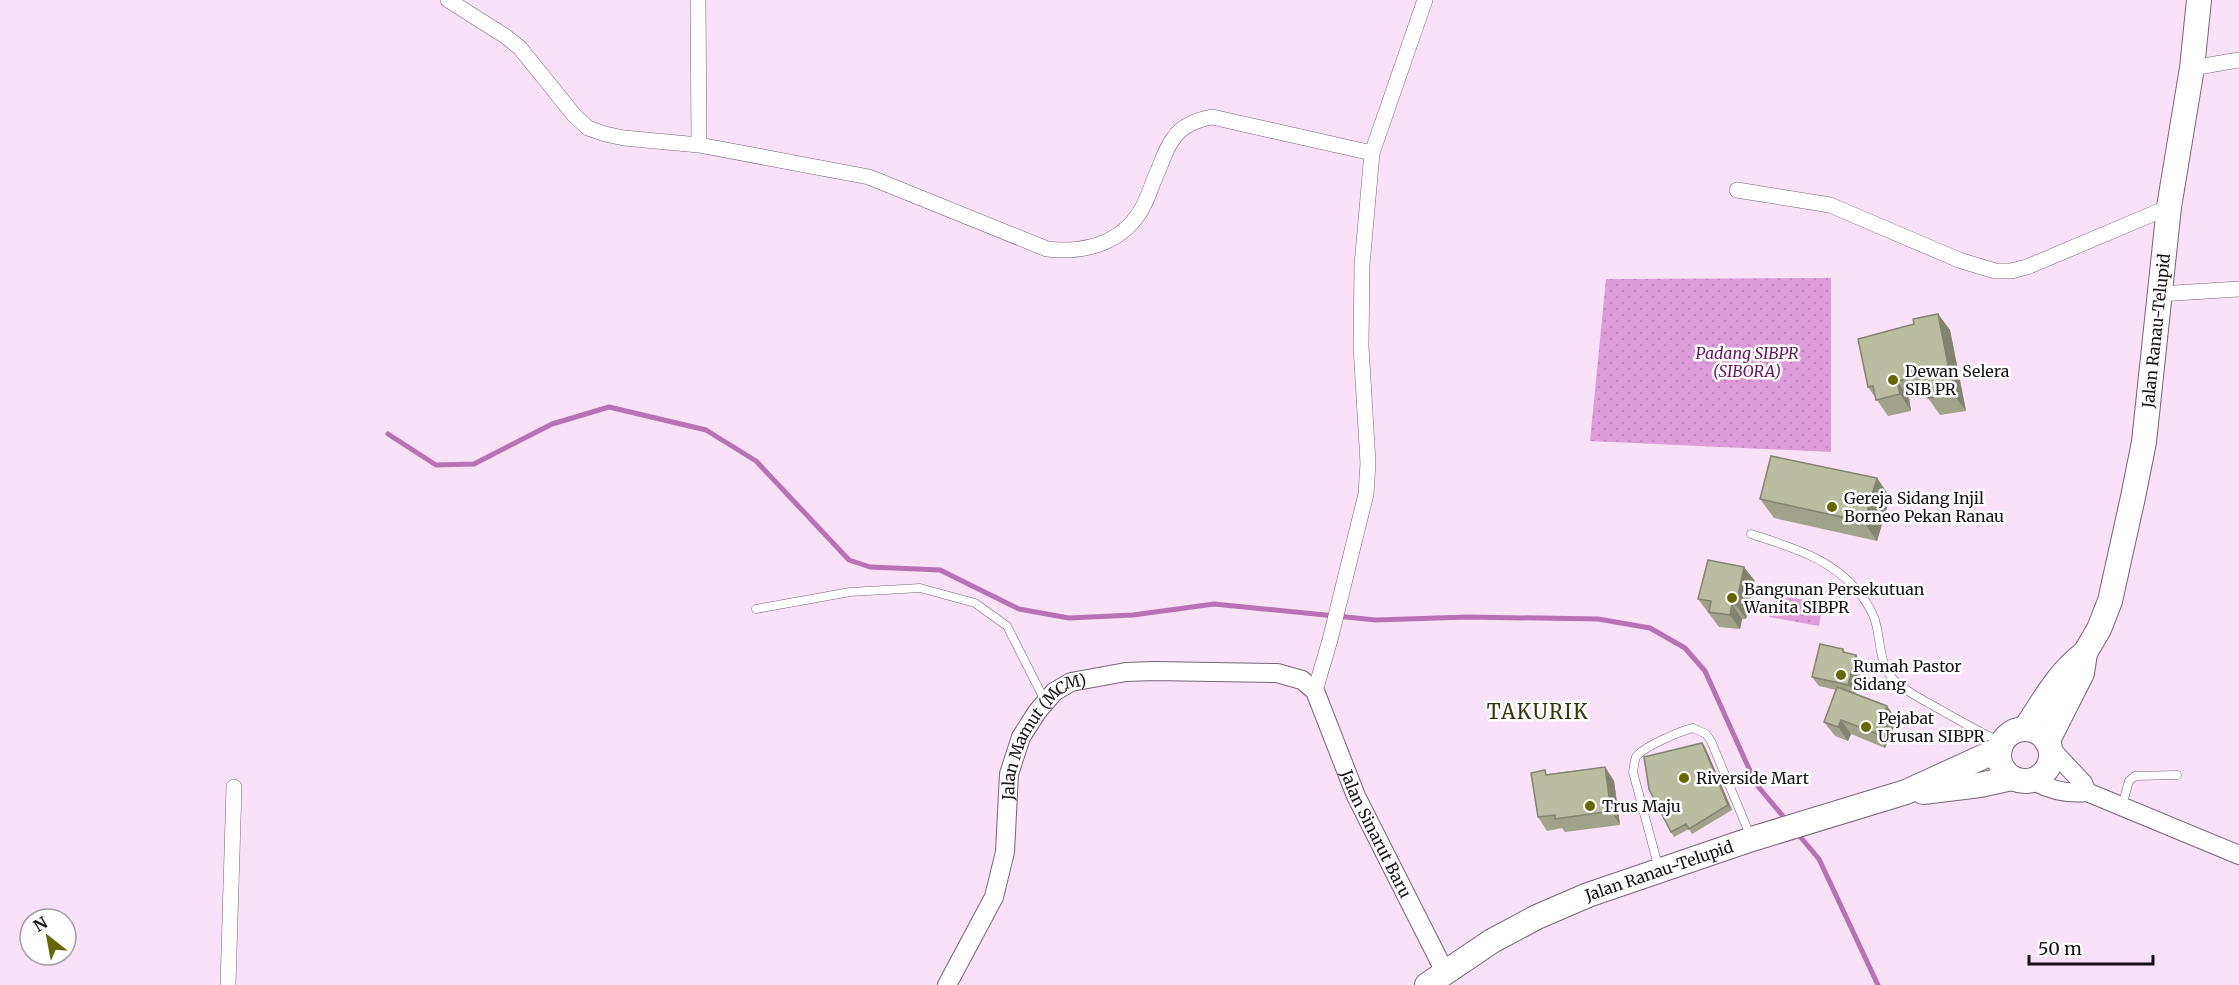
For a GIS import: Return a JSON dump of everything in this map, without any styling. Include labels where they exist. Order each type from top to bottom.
[{"type":"highway","name":"Jalan Ranau-Telupid","points":[[2049,745],[2082,673],[2085,653],[2099,629],[2110,601],[2133,497],[2144,442],[2169,207],[2192,68],[2199,0]]},
{"type":"highway","name":"Jalan Ranau-Telupid","points":[[2025,729],[2069,665],[2085,653]]},
{"type":"highway","points":[[2025,729],[2038,733],[2049,745],[2050,761],[2038,777],[2022,779],[2007,774],[2000,762],[2001,746],[2012,733],[2025,729]]},
{"type":"highway","name":"Jalan Ranau-Telupid","points":[[1436,979],[1492,940],[1588,895],[1759,837],[1906,792],[2001,746]]},
{"type":"highway","name":"Jalan Ranau-Telupid","points":[[1906,792],[1928,792],[2022,779]]},
{"type":"street","points":[[448,0],[520,48],[574,116],[588,128],[624,138],[699,145],[869,177],[1047,249],[1068,252],[1089,249],[1109,240],[1128,227],[1140,213],[1173,138],[1196,120],[1212,117],[1372,153]]},
{"type":"street","points":[[698,0],[699,145]]},
{"type":"street","points":[[1315,691],[1366,494],[1368,463],[1361,324],[1362,265],[1372,153],[1425,0]]},
{"type":"street","points":[[2192,68],[2239,60]]},
{"type":"street","points":[[1737,190],[1830,205],[1959,260],[1995,272],[2027,267],[2169,207]]},
{"type":"street","points":[[2159,294],[2239,289]]},
{"type":"street","name":"Jalan Mamut (MCM)","points":[[947,985],[994,897],[1005,852],[1009,774],[1022,737],[1054,692],[1071,682],[1126,672],[1277,673],[1302,680],[1315,691]]},
{"type":"street","name":"Jalan Sinarut Baru","points":[[1315,691],[1356,796],[1436,979]]},
{"type":"street","points":[[2049,745],[2083,783],[2087,792]]},
{"type":"street","points":[[2022,779],[2059,790],[2087,792],[2239,855]]},
{"type":"street","points":[[228,985],[234,787]]},
{"type":"lane","points":[[1751,534],[1789,546],[1839,571],[1855,586],[1871,610],[1876,623],[1881,654],[1893,679],[2001,746]]},
{"type":"lane","points":[[756,609],[850,592],[920,588],[975,603],[1007,626],[1045,702]]},
{"type":"lane","points":[[1659,870],[1633,772],[1635,759],[1640,753],[1681,731],[1693,728],[1706,734],[1712,741],[1759,837]]},
{"type":"lane","points":[[2121,806],[2127,785],[2135,776],[2177,775]]},
{"type":"green space","name":"Padang SIBPR (SIBORA)","points":[[1831,278],[1831,452],[1590,441],[1606,279]]},
{"type":"green space","points":[[1775,596],[1823,602],[1819,626],[1769,617]]},
{"type":"building","points":[[1938,314],[1954,395],[1928,398],[1924,375],[1897,381],[1900,394],[1876,400],[1873,386],[1868,387],[1858,339],[1914,324],[1913,319]]},
{"type":"building","points":[[1771,456],[1877,478],[1864,522],[1760,499]]},
{"type":"building","points":[[1708,560],[1744,567],[1736,605],[1732,604],[1730,615],[1709,612],[1711,601],[1698,599]]},
{"type":"building","points":[[1820,644],[1843,649],[1843,652],[1856,655],[1848,685],[1812,677]]},
{"type":"building","points":[[1837,687],[1887,706],[1875,733],[1841,720],[1838,727],[1824,722]]},
{"type":"building","name":"Riverside Mart","points":[[1702,743],[1728,805],[1689,829],[1686,824],[1671,832],[1649,789],[1644,757]]},
{"type":"building","points":[[1605,767],[1611,811],[1555,819],[1555,815],[1538,817],[1531,773],[1545,770],[1546,775]]},
{"type":"waterway","points":[[388,434],[436,465],[474,464],[552,424],[609,407],[706,430],[756,461],[849,560],[870,567],[940,570],[1019,609],[1069,618],[1133,615],[1214,604],[1376,620],[1467,617],[1598,619],[1650,628],[1685,648],[1705,671],[1756,784],[1787,821]]},
{"type":"waterway","points":[[1797,833],[1819,859],[1878,985]]},
{"type":"place","name":"Dewan Selera SIB PR","points":[[1893,380]]},
{"type":"place","name":"Gereja Sidang Injil Borneo Pekan Ranau","points":[[1832,507]]},
{"type":"place","name":"Bangunan Persekutuan Wanita SIBPR","points":[[1732,598]]},
{"type":"place","name":"Rumah Pastor Sidang","points":[[1841,675]]},
{"type":"place","name":"Pejabat Urusan SIBPR","points":[[1866,727]]},
{"type":"place","name":"Riverside Mart","points":[[1684,778]]},
{"type":"place","name":"Trus Maju","points":[[1590,806]]},
{"type":"district","name":"TAKURIK","points":[[1538,711]]}]
